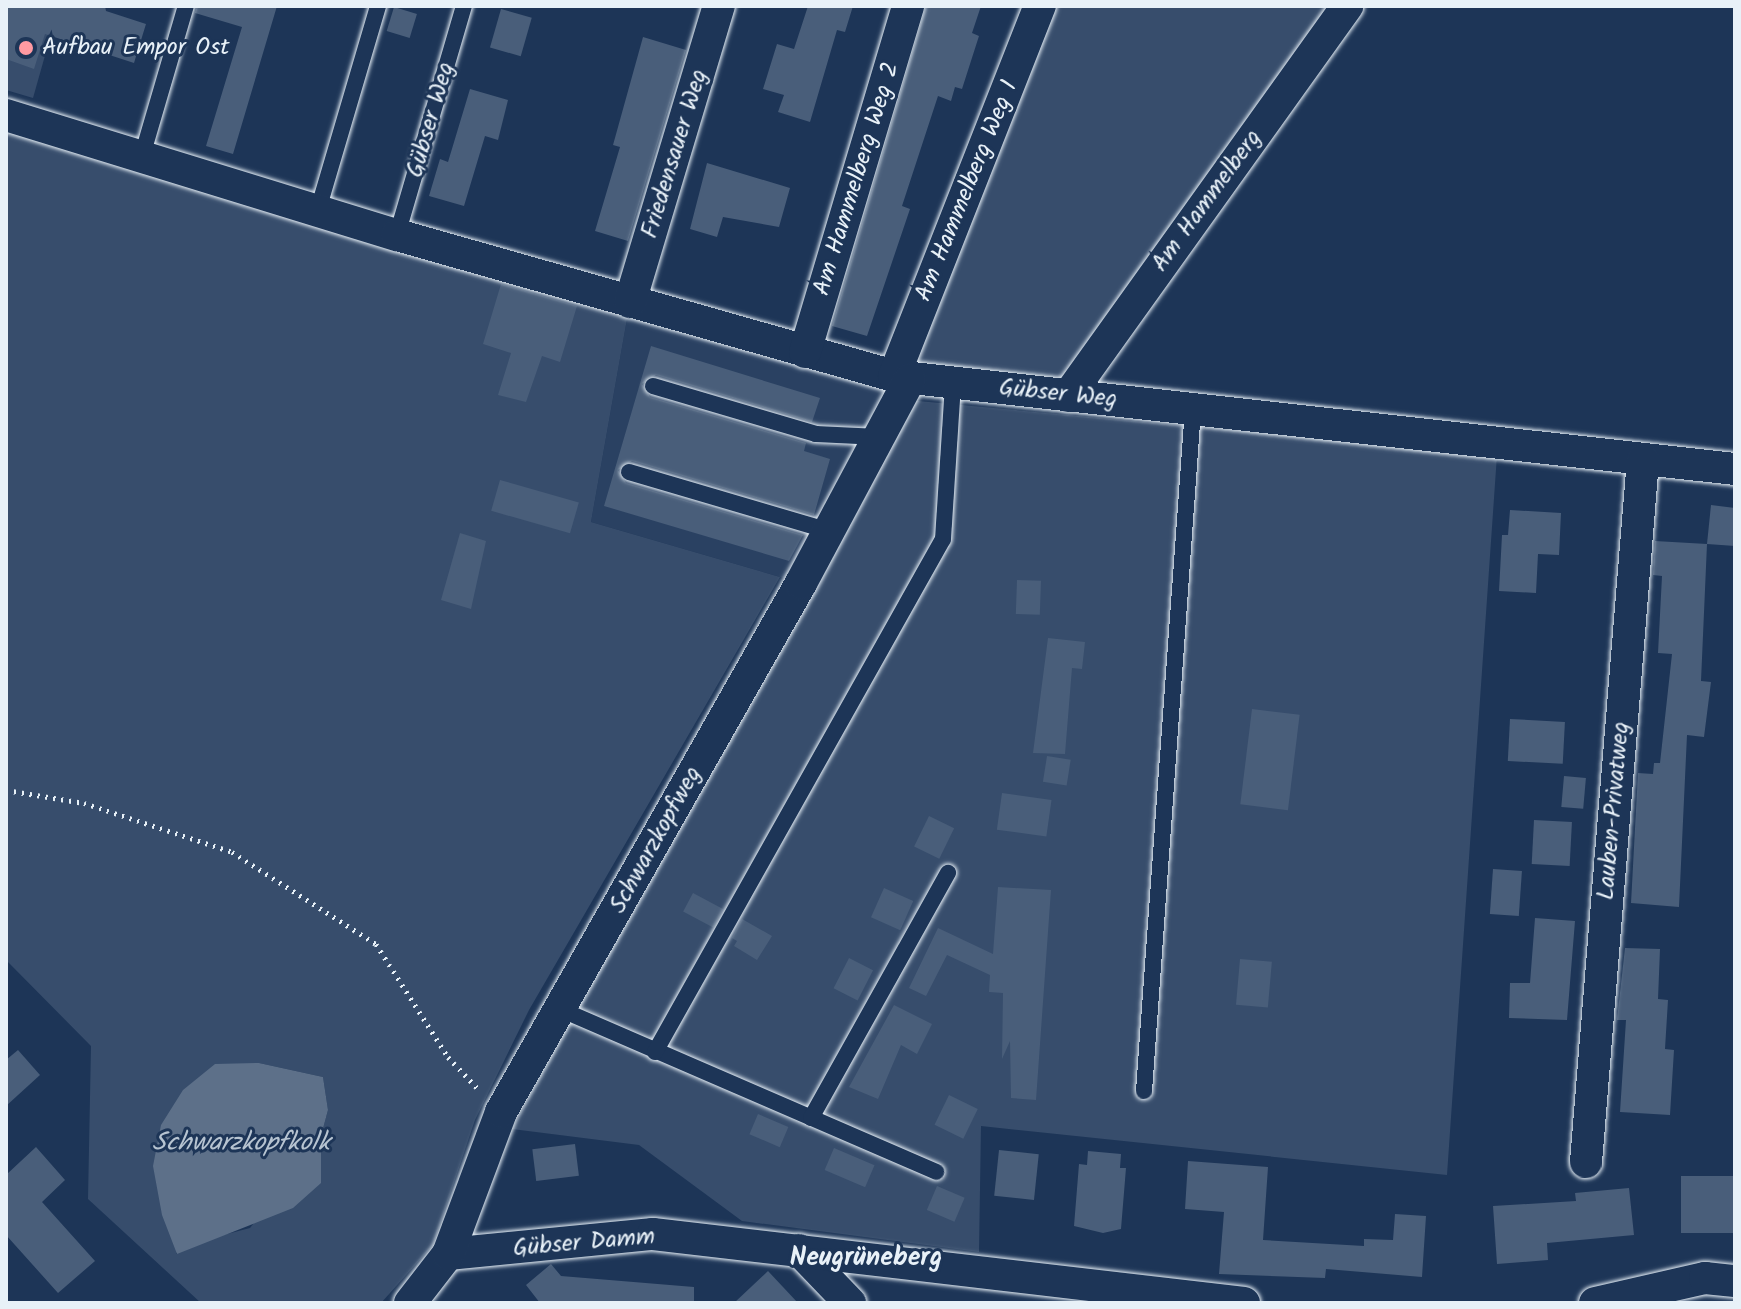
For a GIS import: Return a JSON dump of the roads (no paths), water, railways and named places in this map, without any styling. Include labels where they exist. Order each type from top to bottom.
[{"type":"street","name":"Friedensauer Weg","points":[[630,302],[719,6]]},
{"type":"street","name":"Am Hammelberg Weg 2","points":[[805,352],[908,6]]},
{"type":"street","name":"Am Hammelberg Weg 1","points":[[902,378],[1040,6]]},
{"type":"street","name":"Am Hammelberg","points":[[1068,396],[1347,6]]},
{"type":"street","name":"Gübser Weg","points":[[6,115],[397,235],[902,378],[1735,469]]},
{"type":"street","name":"Schwarzkopfweg","points":[[410,1303],[448,1254],[501,1112],[829,531],[879,437],[902,378]]},
{"type":"street","name":"Lauben-Privatweg","points":[[1586,1162],[1643,459]]},
{"type":"street","name":"Gübser Damm","points":[[448,1254],[653,1234],[1244,1303]]},
{"type":"street","points":[[799,1250],[850,1303]]},
{"type":"street","points":[[1596,1303],[1705,1278],[1735,1281]]},
{"type":"lane","points":[[142,156],[186,6]]},
{"type":"lane","points":[[318,210],[378,6]]},
{"type":"lane","name":"Gübser Weg","points":[[397,235],[464,6]]},
{"type":"lane","points":[[655,1052],[943,539],[953,383]]},
{"type":"lane","points":[[653,386],[816,434],[879,437]]},
{"type":"lane","points":[[1144,1091],[1193,409]]},
{"type":"lane","points":[[629,472],[829,531]]},
{"type":"lane","points":[[811,1118],[948,873]]},
{"type":"lane","points":[[560,1009],[936,1172]]},
{"type":"water","name":"Schwarzkopfkolk","points":[[259,1063],[323,1077],[328,1110],[321,1136],[321,1183],[293,1208],[177,1254],[162,1215],[153,1166],[161,1125],[183,1090],[215,1064]]},
{"type":"place","name":"Aufbau Empor Ost","points":[[26,48]]},
{"type":"district","name":"Neugrüneberg","points":[[866,1259]]}]
